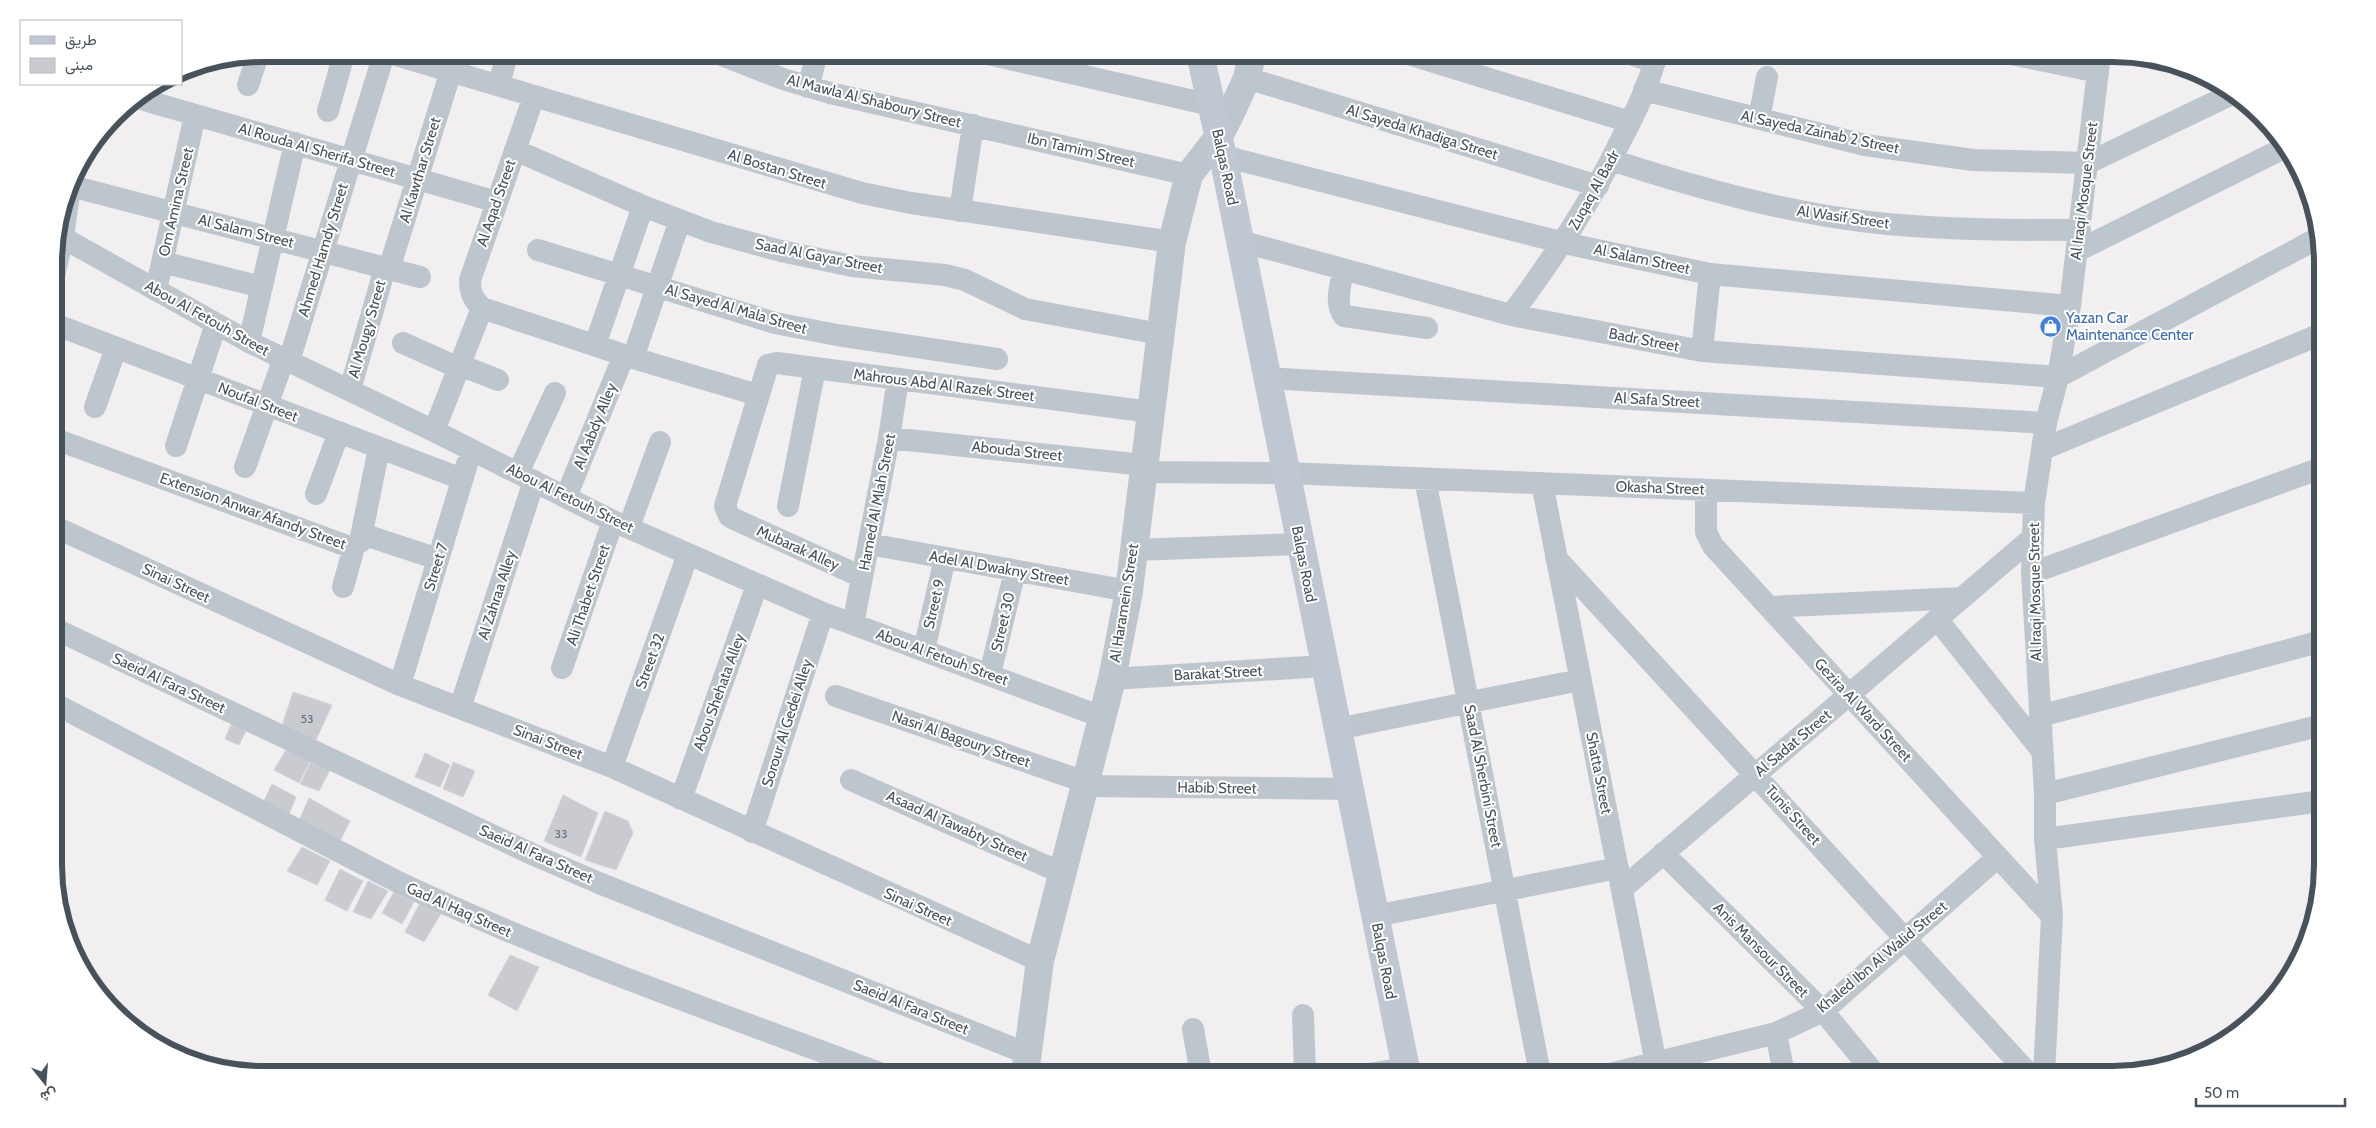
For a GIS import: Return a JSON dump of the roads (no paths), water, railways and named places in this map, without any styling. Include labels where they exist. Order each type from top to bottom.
[{"type":"main road","name":"Balqas Road","points":[[1202,62],[1221,146],[1405,1066]]},
{"type":"street","points":[[328,111],[342,62]]},
{"type":"street","name":"Ahmed Hamdy Street","points":[[245,468],[267,406],[287,360],[382,62]]},
{"type":"street","name":"Al Bostan Street","points":[[419,62],[815,181],[911,204],[1172,242]]},
{"type":"street","points":[[499,86],[505,62]]},
{"type":"street","name":"Al Mawla Al Shaboury Street","points":[[741,62],[808,87],[973,125]]},
{"type":"street","points":[[808,87],[815,62]]},
{"type":"street","points":[[1023,62],[1211,105]]},
{"type":"street","points":[[1434,62],[1630,122]]},
{"type":"street","name":"Zuqaq Al Badr","points":[[1511,315],[1564,242],[1598,186],[1630,122],[1654,62]]},
{"type":"street","points":[[248,85],[255,63]]},
{"type":"street","name":"Al Iraqi Mosque Street","points":[[2044,1066],[2052,916],[2045,840],[2045,794],[2032,572],[2032,538],[2034,503],[2046,423],[2058,377],[2070,306],[2099,63]]},
{"type":"street","name":"Al Haramein Street","points":[[1026,1064],[1040,961],[1112,679],[1129,591],[1172,242],[1189,175],[1221,146],[1249,66]]},
{"type":"street","name":"Al Sayeda Khadiga Street","points":[[1249,66],[1598,186]]},
{"type":"street","name":"Al Kawthar Street","points":[[387,268],[450,71]]},
{"type":"street","points":[[1759,119],[1767,77]]},
{"type":"street","name":"Al Sayeda Zainab 2 Street","points":[[1644,90],[1865,145],[1973,160],[2088,163]]},
{"type":"street","name":"Al Aqad Street","points":[[482,308],[474,301],[470,291],[470,280],[534,96]]},
{"type":"street","points":[[2088,163],[2225,97]]},
{"type":"street","name":"Al Rouda Al Sherifa Street","points":[[146,101],[497,202]]},
{"type":"street","name":"Om Amina Street","points":[[156,290],[195,115]]},
{"type":"street","points":[[960,211],[973,125]]},
{"type":"street","name":"Ibn Tamim Street","points":[[973,125],[1189,175]]},
{"type":"street","points":[[249,342],[295,143]]},
{"type":"street","name":"Al Salam Street","points":[[1221,146],[1564,242],[1710,274],[2070,306]]},
{"type":"street","name":"Saad Al Gayar Street","points":[[515,150],[643,206],[711,232],[781,252],[852,266],[945,275],[965,280],[1025,309],[1160,334]]},
{"type":"street","points":[[2079,240],[2279,150]]},
{"type":"street","name":"Al Wasif Street","points":[[1611,160],[1701,188],[1793,210],[1886,224],[1980,230],[2079,240]]},
{"type":"street","name":"Al Salam Street","points":[[77,188],[420,277]]},
{"type":"street","points":[[595,345],[643,206]]},
{"type":"street","name":"Al Aabdy Alley","points":[[566,497],[657,288],[680,220]]},
{"type":"street","name":"Abou Al Fetouh Street","points":[[64,238],[249,342],[472,449],[621,524],[823,613],[1102,717]]},
{"type":"street","name":"Badr Street","points":[[1240,241],[1511,315],[1702,351],[2058,377]]},
{"type":"street","points":[[2058,377],[2312,241]]},
{"type":"street","name":"Al Sayed Al Mala Street","points":[[538,250],[775,323],[806,330],[997,359]]},
{"type":"street","points":[[162,262],[262,287]]},
{"type":"street","name":"Al Mougy Street","points":[[350,390],[387,268]]},
{"type":"street","points":[[1343,270],[1338,302],[1339,310],[1344,316],[1427,328]]},
{"type":"street","points":[[1702,351],[1710,274]]},
{"type":"street","points":[[434,431],[482,308],[629,356],[758,394]]},
{"type":"street","points":[[176,446],[216,324]]},
{"type":"street","name":"Noufal Street","points":[[62,327],[462,479]]},
{"type":"street","points":[[2043,449],[2314,337]]},
{"type":"street","points":[[404,343],[498,380]]},
{"type":"street","points":[[95,407],[116,348]]},
{"type":"street","name":"Mahrous Abd Al Razek Street","points":[[734,519],[729,516],[725,506],[768,365],[777,363],[1151,412]]},
{"type":"street","points":[[788,506],[815,368]]},
{"type":"street","name":"Al Safa Street","points":[[1267,378],[2046,423]]},
{"type":"street","name":"Hamed Al Mlah Street","points":[[853,624],[889,438],[898,379]]},
{"type":"street","name":"Al Zahraa Alley","points":[[460,708],[526,477],[555,393]]},
{"type":"street","points":[[316,494],[339,432]]},
{"type":"street","name":"Abouda Street","points":[[889,438],[1144,468],[1286,473]]},
{"type":"street","name":"Extension Anwar Afandy Street","points":[[62,441],[358,540],[379,448]]},
{"type":"street","name":"Ali Thabet Street","points":[[562,668],[621,524],[660,442]]},
{"type":"street","name":"Street 7","points":[[400,685],[472,449]]},
{"type":"street","points":[[2032,572],[2314,471]]},
{"type":"street","name":"Okasha Street","points":[[1286,473],[2034,503]]},
{"type":"street","name":"Saad Al Sherbini Street","points":[[1425,479],[1538,1066]]},
{"type":"street","name":"Shatta Street","points":[[1542,483],[1657,1066]]},
{"type":"street","name":"Gezira Al Ward Street","points":[[1706,490],[1706,532],[1710,542],[2052,916]]},
{"type":"street","name":"Mubarak Alley","points":[[734,519],[862,577]]},
{"type":"street","name":"Sinai Street","points":[[62,530],[400,685],[612,767],[1040,961]]},
{"type":"street","name":"Al Sadat Street","points":[[1375,916],[1505,891],[1620,878],[1663,853],[2032,538]]},
{"type":"street","points":[[343,587],[358,540],[438,559]]},
{"type":"street","name":"Adel Al Dwakny Street","points":[[869,544],[1129,591]]},
{"type":"street","points":[[1134,550],[1300,544]]},
{"type":"street","name":"Street 32","points":[[612,767],[688,554]]},
{"type":"street","name":"Street 9","points":[[924,650],[945,558]]},
{"type":"street","name":"Tunis Street","points":[[1556,558],[2022,1066]]},
{"type":"street","name":"Street 30","points":[[990,674],[1015,570]]},
{"type":"street","name":"Abou Shehata Alley","points":[[681,799],[757,585]]},
{"type":"street","points":[[1769,607],[1962,598]]},
{"type":"street","name":"Sorour Al Gedei Alley","points":[[752,832],[823,613]]},
{"type":"street","points":[[1937,620],[2042,751]]},
{"type":"street","name":"Saeid Al Fara Street","points":[[62,632],[550,862],[1026,1064]]},
{"type":"street","points":[[2040,716],[2314,643]]},
{"type":"street","name":"Barakat Street","points":[[1112,679],[1325,666]]},
{"type":"street","points":[[1337,728],[1580,680]]},
{"type":"street","name":"Nasri Al Bagoury Street","points":[[836,696],[1085,784]]},
{"type":"street","name":"Gad Al Haq Street","points":[[62,708],[450,907],[557,952],[861,1066]]},
{"type":"street","points":[[2045,794],[2314,727]]},
{"type":"street","name":"Asaad Al Tawabty Street","points":[[851,780],[1062,873]]},
{"type":"street","name":"Habib Street","points":[[1085,784],[1350,789]]},
{"type":"street","points":[[2045,840],[2314,802]]},
{"type":"street","name":"Anis Mansour Street","points":[[1663,853],[1823,1011],[1868,1066]]},
{"type":"street","name":"Khaled Ibn Al Walid Street","points":[[1664,1066],[1776,1033],[1823,1011],[1998,857]]},
{"type":"street","points":[[1304,1015],[1305,1066]]},
{"type":"street","points":[[1193,1029],[1200,1066]]},
{"type":"street","points":[[1776,1033],[1782,1066]]},
{"type":"place","name":"Yazan Car Maintenance Center","points":[[2050,327]]}]
